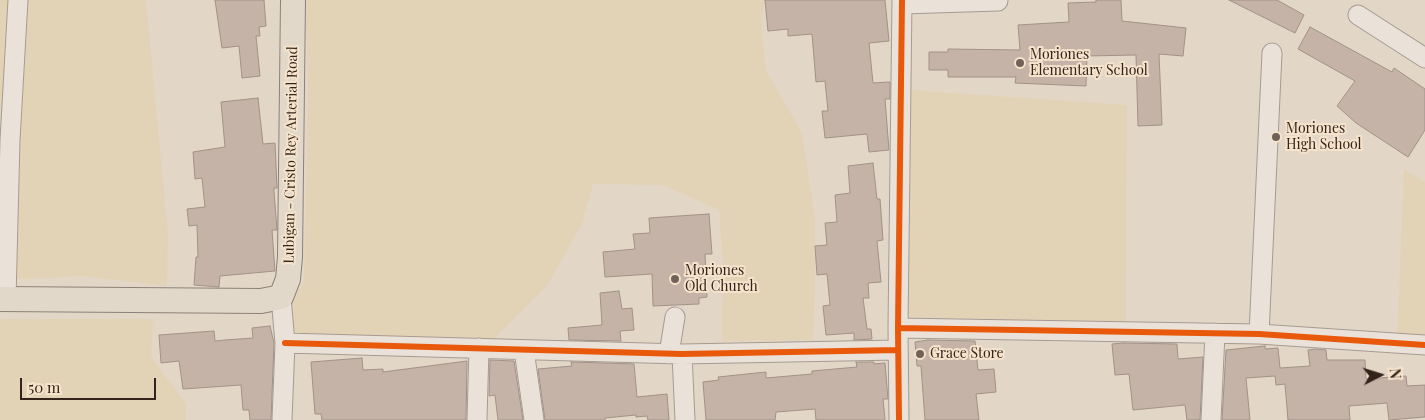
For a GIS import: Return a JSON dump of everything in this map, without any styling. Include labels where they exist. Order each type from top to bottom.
[{"type":"main road","name":"Lubigan - Cristo Rey Arterial Road","points":[[281,297],[288,279],[290,257],[293,0]]},
{"type":"main road","points":[[3,299],[261,301],[281,297]]},
{"type":"street","points":[[3,299],[18,0]]},
{"type":"street","points":[[899,420],[898,328],[902,2],[998,1]]},
{"type":"street","points":[[1358,14],[1425,58]]},
{"type":"street","points":[[1259,334],[1272,53]]},
{"type":"street","points":[[281,297],[284,343],[282,420]]},
{"type":"street","points":[[675,317],[675,354],[685,420]]},
{"type":"street","points":[[898,328],[1259,334],[1425,345]]},
{"type":"street","points":[[1211,420],[1215,333]]},
{"type":"street","points":[[284,343],[675,354],[898,350]]},
{"type":"street","points":[[477,420],[479,348]]},
{"type":"street","points":[[524,350],[534,420]]},
{"type":"shaded area","points":[[0,0],[146,0],[168,233],[167,286],[80,276],[0,280]]},
{"type":"shaded area","points":[[306,0],[765,0],[761,19],[766,70],[802,133],[815,218],[813,340],[722,341],[723,265],[719,210],[663,185],[593,184],[582,224],[547,286],[494,339],[292,333],[290,307],[304,281],[308,89]]},
{"type":"shaded area","points":[[911,90],[1127,105],[1126,322],[905,317],[905,204]]},
{"type":"shaded area","points":[[1404,169],[1425,182],[1425,338],[1397,337]]},
{"type":"shaded area","points":[[0,319],[153,319],[151,357],[186,403],[186,420],[0,420]]},
{"type":"building","points":[[215,0],[264,0],[266,26],[259,27],[260,36],[256,36],[260,76],[242,78],[239,46],[222,48]]},
{"type":"building","points":[[765,0],[885,0],[889,41],[869,43],[873,83],[890,82],[890,99],[885,99],[889,150],[869,152],[867,134],[825,138],[822,111],[828,111],[825,81],[816,82],[812,34],[788,36],[788,29],[768,31]]},
{"type":"building","points":[[1096,0],[1121,0],[1122,21],[1186,28],[1183,56],[1159,54],[1162,125],[1138,126],[1136,55],[1087,56],[1086,86],[1015,83],[1016,77],[948,77],[948,70],[929,70],[929,52],[948,52],[948,49],[1020,50],[1018,25],[1069,22],[1068,3],[1096,2]]},
{"type":"building","points":[[1229,0],[1277,0],[1304,15],[1295,33]]},
{"type":"building","points":[[1310,27],[1392,72],[1394,68],[1425,89],[1425,130],[1408,157],[1356,123],[1337,106],[1355,81],[1298,49]]},
{"type":"building","points":[[258,98],[263,144],[275,143],[277,188],[274,188],[274,192],[277,230],[272,230],[275,271],[220,276],[219,287],[194,285],[196,257],[198,257],[197,225],[189,226],[187,209],[205,207],[202,178],[195,179],[193,152],[225,147],[221,102]]},
{"type":"building","points":[[873,163],[877,199],[880,199],[883,240],[877,241],[881,282],[868,283],[869,298],[863,298],[867,329],[871,329],[872,339],[854,340],[854,333],[826,335],[823,306],[830,305],[827,274],[817,275],[815,246],[827,245],[825,223],[837,222],[835,195],[850,193],[848,166]]},
{"type":"building","points":[[709,214],[712,254],[705,254],[707,297],[699,298],[699,304],[653,306],[652,274],[605,277],[603,252],[635,249],[633,234],[650,233],[649,218]]},
{"type":"building","points":[[619,291],[622,309],[632,308],[634,330],[620,331],[621,341],[569,340],[568,328],[602,325],[600,293]]},
{"type":"building","points":[[270,326],[274,343],[271,420],[250,420],[249,410],[243,410],[241,385],[183,389],[179,361],[161,363],[159,335],[214,331],[215,341],[253,338],[252,328]]},
{"type":"building","points":[[928,340],[975,341],[978,370],[994,369],[996,392],[976,394],[979,420],[925,420],[921,366],[917,366],[915,342]]},
{"type":"building","points":[[1112,344],[1177,344],[1178,359],[1203,357],[1200,420],[1187,420],[1185,405],[1133,410],[1129,374],[1115,375]]},
{"type":"building","points":[[1265,346],[1265,349],[1278,348],[1280,368],[1310,366],[1308,350],[1315,349],[1326,350],[1327,360],[1365,360],[1366,379],[1406,376],[1407,386],[1425,385],[1425,417],[1389,420],[1387,403],[1349,406],[1350,420],[1288,420],[1285,384],[1276,385],[1275,376],[1246,378],[1250,420],[1222,420],[1226,350]]},
{"type":"building","points":[[362,358],[363,370],[383,369],[383,372],[467,361],[466,420],[322,420],[321,414],[315,414],[311,362]]},
{"type":"building","points":[[490,360],[514,361],[523,420],[498,420],[495,395],[489,396]]},
{"type":"building","points":[[571,362],[634,364],[637,397],[667,394],[669,420],[648,420],[647,416],[636,417],[636,415],[605,418],[605,420],[545,420],[538,369],[572,366]]},
{"type":"building","points":[[856,362],[885,363],[888,399],[883,399],[885,420],[816,420],[815,409],[776,412],[775,420],[706,420],[703,382],[719,380],[718,377],[766,372],[766,378],[812,374],[812,371],[857,367]]},
{"type":"cycle path","points":[[899,420],[898,328],[902,0]]},
{"type":"cycle path","points":[[898,328],[1259,334],[1425,345]]},
{"type":"cycle path","points":[[285,343],[682,354],[898,350]]},
{"type":"place","name":"Moriones Elementary School","points":[[1020,63]]},
{"type":"place","name":"Moriones High School","points":[[1276,137]]},
{"type":"place","name":"Moriones Old Church","points":[[675,279]]},
{"type":"place","name":"Grace Store","points":[[920,354]]}]
